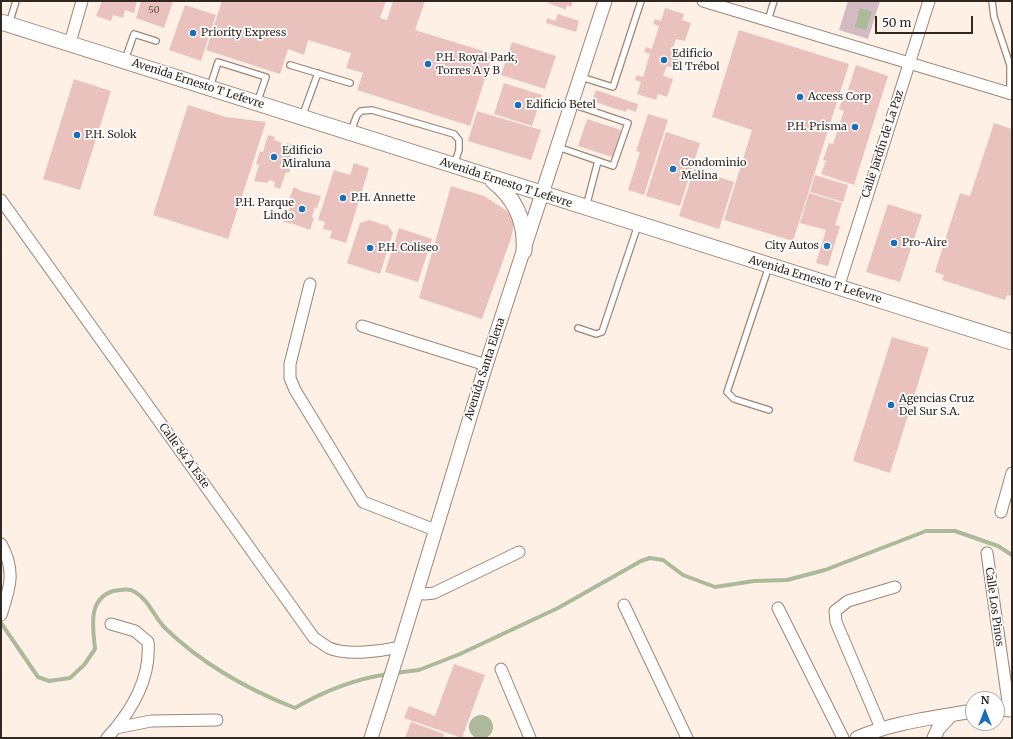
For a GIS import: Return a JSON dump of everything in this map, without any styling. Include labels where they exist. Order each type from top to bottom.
[{"type":"main road","name":"Avenida Ernesto T Lefevre","points":[[5,23],[1012,342]]},
{"type":"main road","points":[[484,175],[507,193],[518,210],[524,235],[524,251]]},
{"type":"street","points":[[70,43],[82,1]]},
{"type":"street","name":"Avenida Santa Elena","points":[[371,738],[417,593],[486,365],[605,1]]},
{"type":"street","points":[[703,1],[1011,94]]},
{"type":"street","name":"Calle Jardín de La Paz","points":[[838,288],[929,1]]},
{"type":"street","name":"Calle 84 A Este","points":[[1,200],[314,638],[331,648],[353,651],[399,650]]},
{"type":"street","points":[[310,284],[290,364],[290,378],[295,390],[363,502],[435,530]]},
{"type":"street","points":[[362,326],[486,365]]},
{"type":"street","points":[[1001,512],[1012,474]]},
{"type":"street","points":[[1,544],[8,557],[11,579],[2,611]]},
{"type":"street","points":[[417,593],[434,593],[519,552]]},
{"type":"street","name":"Calle Los Pinos","points":[[987,553],[1006,709]]},
{"type":"street","points":[[881,728],[836,622],[835,611],[848,601],[895,587]]},
{"type":"street","points":[[624,604],[687,738]]},
{"type":"street","points":[[778,608],[843,738]]},
{"type":"street","points":[[107,738],[129,711],[144,680],[149,657],[148,642],[135,631],[111,624]]},
{"type":"street","points":[[501,669],[530,738]]},
{"type":"street","points":[[857,738],[881,728],[928,718],[965,712]]},
{"type":"street","points":[[933,738],[938,729],[951,715]]},
{"type":"street","points":[[928,718],[933,738]]},
{"type":"street","points":[[116,728],[151,721],[217,720]]},
{"type":"lane","points":[[5,23],[16,1]]},
{"type":"lane","points":[[580,77],[613,87],[641,1]]},
{"type":"lane","points":[[768,20],[774,1]]},
{"type":"lane","points":[[992,1],[994,17],[1010,65],[1011,94]]},
{"type":"lane","points":[[124,61],[134,34],[156,41]]},
{"type":"lane","points":[[210,88],[218,62],[266,77],[257,103]]},
{"type":"lane","points":[[290,65],[350,83]]},
{"type":"lane","points":[[302,118],[318,73]]},
{"type":"lane","points":[[558,147],[613,166],[628,123],[572,104]]},
{"type":"lane","points":[[351,133],[357,115],[361,111],[372,110],[454,134],[459,140],[459,150],[454,166]]},
{"type":"lane","points":[[586,208],[598,161]]},
{"type":"lane","points":[[578,328],[596,334],[602,332],[638,224]]},
{"type":"lane","points":[[769,410],[734,399],[727,392],[770,266]]},
{"type":"shaded area","points":[[848,1],[880,1],[868,39],[839,30]]},
{"type":"shaded area","points":[[860,8],[872,12],[866,30],[855,27]]},
{"type":"shaded area","points":[[481,715],[489,719],[493,727],[489,735],[481,739],[473,735],[469,727],[473,719]]},
{"type":"building","points":[[102,1],[137,1],[134,13],[125,10],[123,18],[113,15],[111,21],[96,16]]},
{"type":"building","points":[[141,1],[173,1],[164,28],[136,18]]},
{"type":"building","points":[[222,1],[386,1],[380,18],[387,20],[393,1],[425,1],[415,30],[493,54],[470,126],[357,90],[363,73],[346,68],[351,53],[308,40],[304,55],[288,49],[280,74],[206,50]]},
{"type":"building","points":[[544,1],[573,1],[571,7],[567,5],[566,10]]},
{"type":"building","name":"Priority Express","points":[[185,5],[216,15],[201,61],[169,50]]},
{"type":"building","name":"Edificio El Trébol","points":[[665,8],[684,14],[682,20],[691,23],[685,41],[676,39],[673,48],[682,51],[676,69],[667,66],[663,76],[673,79],[667,97],[658,94],[656,100],[637,94],[641,82],[635,80],[637,75],[643,77],[650,54],[644,52],[646,47],[652,49],[659,26],[653,24],[655,19],[661,21]]},
{"type":"building","points":[[558,14],[579,21],[576,32],[546,23],[547,18],[555,21]]},
{"type":"building","points":[[739,30],[849,64],[793,241],[724,220],[752,130],[712,117]]},
{"type":"building","points":[[512,42],[556,56],[545,89],[501,75]]},
{"type":"building","name":"P.H. Prisma","points":[[856,65],[888,76],[854,185],[821,174],[826,161],[823,160],[829,143],[833,144],[844,111],[839,109],[845,92],[847,93]]},
{"type":"building","name":"P.H. Solok","points":[[74,79],[111,91],[80,190],[43,179]]},
{"type":"building","name":"Edificio Betel","points":[[504,83],[542,95],[532,126],[494,114]]},
{"type":"building","points":[[596,90],[638,104],[636,112],[627,109],[626,112],[592,101]]},
{"type":"building","points":[[188,105],[226,117],[266,122],[228,239],[153,215]]},
{"type":"building","points":[[477,111],[541,130],[531,160],[468,141]]},
{"type":"building","points":[[648,114],[668,120],[644,195],[628,190],[640,152],[636,151]]},
{"type":"building","points":[[587,119],[621,130],[612,157],[578,146]]},
{"type":"building","points":[[994,123],[1012,129],[1012,296],[1007,295],[1005,300],[942,280],[944,275],[935,272],[960,193],[970,196]]},
{"type":"building","name":"Condominio Melina","points":[[666,132],[700,143],[680,206],[646,196]]},
{"type":"building","name":"Edificio Miraluna","points":[[268,135],[275,137],[274,140],[282,143],[281,147],[286,148],[287,143],[294,145],[289,163],[292,164],[289,173],[286,172],[280,189],[274,187],[275,182],[269,180],[268,183],[254,181],[259,165],[256,164],[260,151],[263,152]]},
{"type":"building","name":"P.H. Annette","points":[[354,163],[369,168],[346,243],[330,238],[332,231],[323,229],[325,222],[318,220],[334,170],[350,175]]},
{"type":"building","points":[[694,169],[734,182],[719,229],[679,216]]},
{"type":"building","points":[[815,175],[848,185],[843,202],[810,192]]},
{"type":"building","points":[[451,186],[484,196],[507,211],[513,219],[513,230],[510,241],[482,319],[419,298]]},
{"type":"building","name":"P.H. Parque Lindo","points":[[294,187],[301,191],[321,196],[317,208],[315,207],[312,217],[314,218],[310,230],[282,221],[286,209],[289,210],[293,200],[289,199]]},
{"type":"building","points":[[809,193],[842,203],[835,225],[840,226],[828,266],[816,263],[826,230],[800,223]]},
{"type":"building","name":"Pro-Aire","points":[[888,204],[922,215],[900,282],[866,272]]},
{"type":"building","name":"P.H. Coliseo","points":[[369,220],[388,226],[393,233],[380,274],[347,263],[360,223]]},
{"type":"building","points":[[399,228],[432,239],[418,282],[385,272]]},
{"type":"building","name":"Agencias Cruz Del Sur S.A.","points":[[892,337],[929,348],[890,473],[853,461]]},
{"type":"building","points":[[454,664],[485,675],[462,738],[404,718],[409,706],[435,716]]},
{"type":"building","points":[[411,722],[444,734],[443,738],[405,738]]},
{"type":"waterway","points":[[395,673],[419,670],[460,654],[558,608],[641,561],[650,558],[663,560],[683,575],[715,587],[754,581],[787,580],[825,570],[926,531],[955,531],[998,546],[1012,555]]},
{"type":"waterway","points":[[1,623],[38,677],[49,681],[70,678],[84,665],[95,649],[93,632],[95,608],[105,595],[113,591],[125,590],[131,590],[137,593],[147,602],[165,628],[194,653],[243,684],[295,708],[340,686],[388,674]]},
{"type":"place","name":"Priority Express","points":[[193,33]]},
{"type":"place","name":"Edificio El Trébol","points":[[664,60]]},
{"type":"place","name":"P.H. Royal Park, Torres A y B","points":[[428,64]]},
{"type":"place","name":"Access Corp","points":[[800,97]]},
{"type":"place","name":"Edificio Betel","points":[[518,105]]},
{"type":"place","name":"P.H. Prisma","points":[[855,127]]},
{"type":"place","name":"P.H. Solok","points":[[77,135]]},
{"type":"place","name":"Edificio Miraluna","points":[[274,157]]},
{"type":"place","name":"Condominio Melina","points":[[673,169]]},
{"type":"place","name":"P.H. Annette","points":[[343,198]]},
{"type":"place","name":"P.H. Parque Lindo","points":[[302,209]]},
{"type":"place","name":"Pro-Aire","points":[[894,243]]},
{"type":"place","name":"City Autos","points":[[827,246]]},
{"type":"place","name":"P.H. Coliseo","points":[[370,248]]},
{"type":"place","name":"Agencias Cruz Del Sur S.A.","points":[[891,405]]}]
